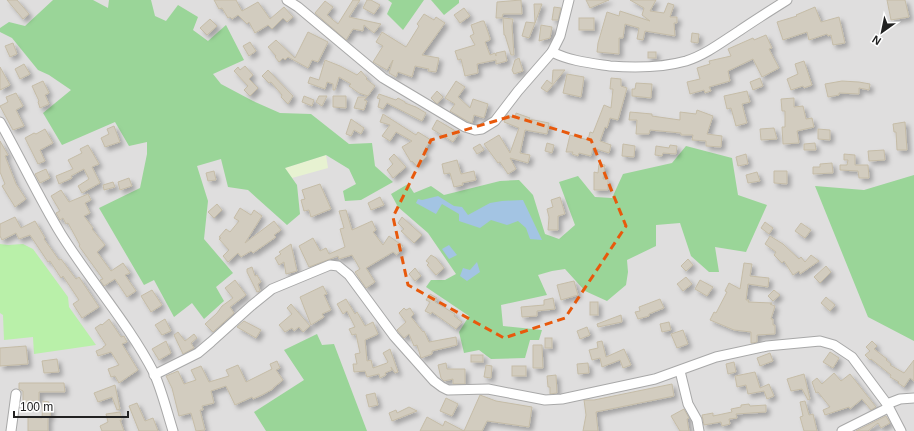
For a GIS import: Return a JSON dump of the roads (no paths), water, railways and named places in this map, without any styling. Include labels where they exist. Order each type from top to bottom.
[{"type":"street","points":[[287,0],[298,7],[383,78],[465,127],[475,130],[482,129],[495,121],[518,91],[552,52],[560,36],[569,0]]},
{"type":"street","points":[[552,52],[571,60],[613,66],[638,67],[675,63],[687,60],[710,50],[787,0]]},
{"type":"street","points":[[0,122],[61,234],[135,340],[154,375],[173,431]]},
{"type":"street","points":[[154,375],[185,361],[198,353],[272,289],[330,265],[338,266],[349,275],[394,336],[434,381],[448,390],[488,389],[544,400],[562,399],[655,379],[716,357],[767,346],[820,341],[834,345],[852,357],[888,406],[901,431]]},
{"type":"street","points":[[680,371],[688,404],[697,420],[699,431]]},
{"type":"street","points":[[11,431],[16,394]]},
{"type":"street","points":[[842,431],[900,399],[914,398]]},
{"type":"water","points":[[438,196],[454,206],[462,207],[468,215],[490,203],[523,200],[542,240],[530,239],[526,228],[518,221],[507,225],[491,220],[480,228],[459,221],[459,214],[442,204],[436,214],[416,203],[418,199],[422,200]]},
{"type":"water","points":[[449,245],[457,255],[449,259],[442,249]]},
{"type":"water","points":[[477,262],[480,272],[467,281],[460,276],[463,268],[470,270]]}]
